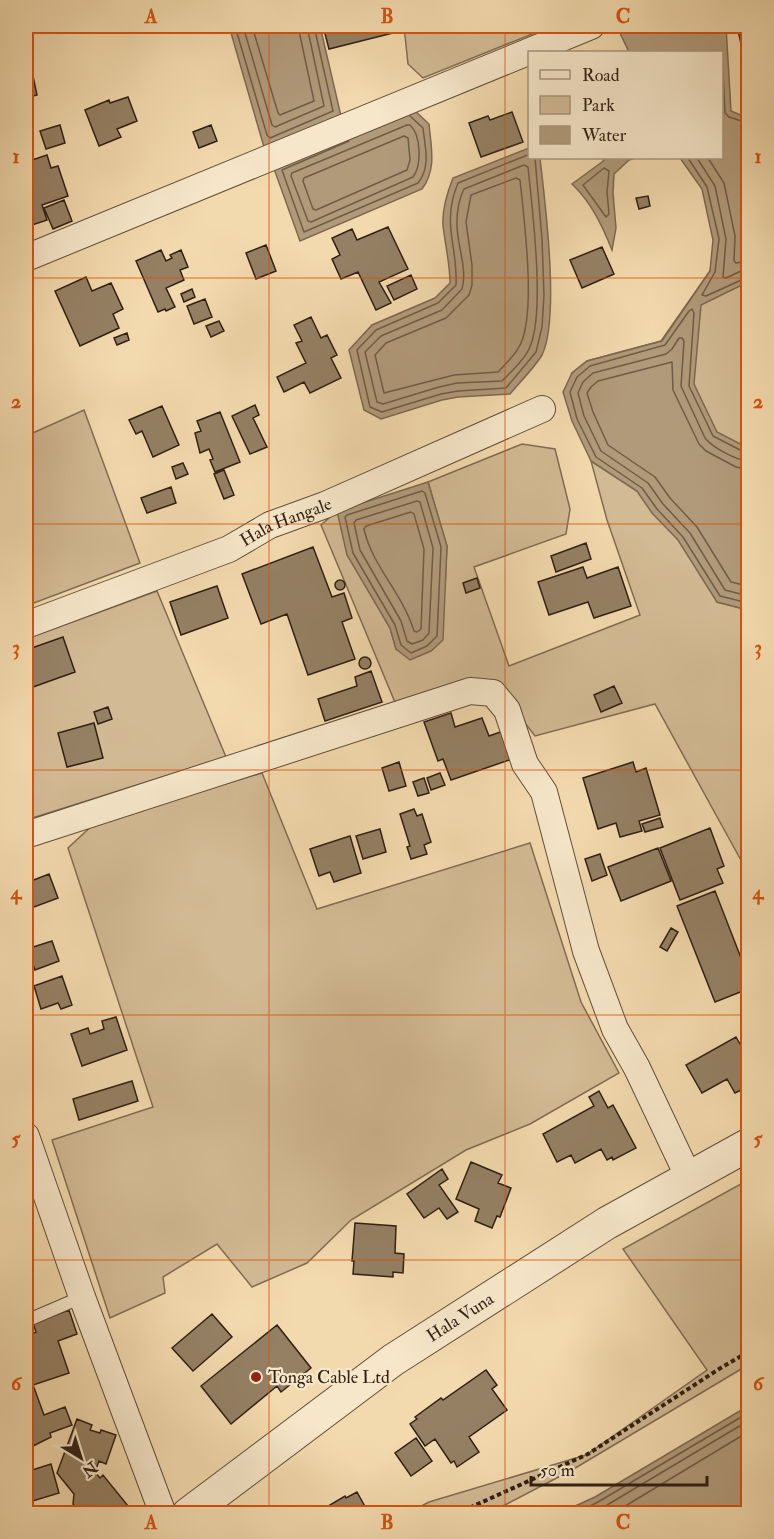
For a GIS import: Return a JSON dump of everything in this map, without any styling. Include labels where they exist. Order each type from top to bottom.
[{"type":"street","points":[[530,51],[591,26]]},
{"type":"street","points":[[26,258],[528,52]]},
{"type":"street","name":"Hala Hangale","points":[[26,625],[229,549],[270,525],[325,505],[542,409]]},
{"type":"street","points":[[26,835],[470,691],[493,693],[507,710],[525,764],[544,792],[586,951],[615,1029],[637,1068],[689,1178]]},
{"type":"street","points":[[26,1136],[82,1297],[163,1514]]},
{"type":"street","name":"Hala Vuna","points":[[188,1514],[393,1360],[607,1223],[748,1145]]},
{"type":"lane","points":[[26,1321],[82,1297]]},
{"type":"path","points":[[456,1514],[588,1454],[748,1352]]},
{"type":"green space","points":[[404,26],[552,26],[423,78],[408,64]]},
{"type":"green space","points":[[748,129],[748,573],[717,602],[748,610],[748,873],[655,704],[535,736],[494,683],[397,707],[321,525],[337,511],[371,595],[390,628],[396,649],[445,587],[447,546],[428,482],[522,444],[555,449],[570,509],[566,534],[474,567],[509,666],[640,615],[607,520],[591,461],[637,491],[652,512],[588,375],[572,373],[587,361],[661,341],[710,271]]},
{"type":"green space","points":[[84,410],[140,563],[26,606],[26,436]]},
{"type":"green space","points":[[157,591],[226,757],[26,820],[26,639]]},
{"type":"green space","points":[[262,773],[317,909],[530,843],[581,1002],[619,1073],[530,1124],[466,1150],[351,1220],[307,1263],[252,1287],[217,1244],[163,1277],[165,1293],[110,1318],[52,1140],[153,1107],[68,848],[96,822]]},
{"type":"green space","points":[[748,1180],[748,1365],[572,1470],[505,1505],[482,1513],[408,1513],[429,1502],[586,1455],[707,1370],[623,1249]]},
{"type":"water","points":[[229,26],[320,26],[341,116],[264,147]]},
{"type":"water","points":[[628,26],[726,26],[731,111],[748,118],[748,282],[701,305],[694,384],[717,432],[748,448],[748,610],[717,602],[678,540],[652,513],[637,491],[591,461],[572,421],[563,392],[572,373],[587,361],[662,341],[710,271],[713,240],[702,189],[681,159],[723,159],[723,51],[629,51],[618,29]]},
{"type":"water","points":[[412,108],[429,124],[432,149],[431,166],[430,174],[422,189],[300,241],[273,166]]},
{"type":"water","points":[[528,148],[528,159],[540,159],[551,288],[547,338],[542,355],[510,394],[442,400],[381,419],[364,410],[349,350],[372,325],[435,298],[450,283],[443,219],[445,201],[453,178]]},
{"type":"water","points":[[605,159],[632,159],[614,174],[616,228],[612,250],[595,214],[572,184]]},
{"type":"water","points":[[428,482],[447,546],[443,640],[431,651],[410,660],[396,649],[390,628],[347,555],[337,511]]},
{"type":"water","points":[[748,1406],[748,1513],[560,1513],[595,1497]]},
{"type":"building","points":[[323,26],[404,26],[405,30],[329,49]]},
{"type":"building","points":[[737,26],[748,26],[747,70]]},
{"type":"building","points":[[30,62],[37,95],[26,98],[26,63]]},
{"type":"building","points":[[128,97],[137,121],[117,129],[121,137],[99,146],[85,110],[109,100],[110,103]]},
{"type":"building","points":[[512,112],[523,142],[481,157],[469,123],[488,116],[490,120]]},
{"type":"building","points":[[60,125],[65,143],[46,149],[40,131]]},
{"type":"building","points":[[211,125],[217,141],[199,148],[193,132]]},
{"type":"building","points":[[47,155],[51,168],[58,166],[68,196],[42,205],[47,220],[26,227],[26,162]]},
{"type":"building","points":[[648,196],[650,206],[639,209],[636,198]]},
{"type":"building","points":[[64,200],[72,221],[53,229],[44,208]]},
{"type":"building","points":[[388,227],[408,269],[379,282],[391,303],[376,310],[358,272],[341,279],[332,259],[340,255],[332,238],[352,229],[357,240]]},
{"type":"building","points":[[266,245],[276,271],[256,279],[246,253]]},
{"type":"building","points":[[602,247],[614,274],[582,288],[570,260]]},
{"type":"building","points":[[161,250],[166,261],[172,258],[170,255],[181,250],[188,267],[180,270],[184,280],[166,288],[175,307],[158,312],[136,261]]},
{"type":"building","points":[[411,275],[417,289],[394,300],[387,286]]},
{"type":"building","points":[[86,277],[92,291],[111,283],[123,309],[113,314],[119,328],[80,346],[55,291]]},
{"type":"building","points":[[192,289],[195,297],[184,302],[181,294]]},
{"type":"building","points":[[205,299],[212,317],[194,324],[187,306]]},
{"type":"building","points":[[311,317],[321,338],[327,335],[337,355],[331,358],[341,378],[310,393],[304,382],[284,392],[277,377],[306,363],[296,343],[302,341],[294,325]]},
{"type":"building","points":[[219,321],[224,331],[211,337],[206,326]]},
{"type":"building","points":[[127,333],[129,340],[117,345],[114,338]]},
{"type":"building","points":[[255,405],[259,415],[253,418],[267,447],[250,454],[232,416]]},
{"type":"building","points":[[162,406],[179,445],[153,457],[142,431],[136,434],[129,420]]},
{"type":"building","points":[[220,412],[240,462],[215,472],[210,460],[213,459],[209,449],[200,453],[195,433],[201,431],[197,421]]},
{"type":"building","points":[[183,463],[188,474],[176,479],[172,467]]},
{"type":"building","points":[[224,470],[234,495],[224,499],[214,474]]},
{"type":"building","points":[[171,487],[176,503],[147,513],[141,498]]},
{"type":"building","points":[[586,543],[591,559],[556,572],[551,556]]},
{"type":"building","points":[[313,547],[332,597],[344,593],[352,618],[342,622],[355,659],[308,675],[287,614],[261,624],[242,574]]},
{"type":"building","points":[[583,567],[587,578],[618,567],[631,606],[594,618],[588,602],[549,615],[538,582]]},
{"type":"building","points":[[477,578],[480,588],[466,593],[463,583]]},
{"type":"building","points":[[340,580],[344,581],[344,589],[340,590],[336,589],[335,585],[336,581]]},
{"type":"building","points":[[217,586],[228,618],[181,635],[170,602]]},
{"type":"building","points":[[63,637],[75,672],[33,687],[26,666],[26,650]]},
{"type":"building","points":[[367,657],[371,663],[367,669],[363,669],[359,661]]},
{"type":"building","points":[[371,671],[382,702],[325,721],[318,699],[357,686],[355,677]]},
{"type":"building","points":[[614,686],[622,703],[601,712],[594,695]]},
{"type":"building","points":[[108,707],[112,719],[98,724],[94,712]]},
{"type":"building","points":[[451,713],[455,727],[482,718],[489,736],[506,730],[515,758],[451,780],[443,759],[438,761],[424,722]]},
{"type":"building","points":[[94,723],[103,758],[67,767],[58,733]]},
{"type":"building","points":[[399,762],[406,786],[389,791],[382,768]]},
{"type":"building","points":[[633,762],[636,772],[646,768],[660,815],[639,821],[642,831],[620,837],[616,823],[598,829],[583,778]]},
{"type":"building","points":[[440,773],[445,785],[431,790],[427,778]]},
{"type":"building","points":[[424,778],[429,793],[418,796],[413,782]]},
{"type":"building","points":[[414,809],[417,816],[422,814],[431,842],[424,845],[427,854],[411,859],[407,847],[410,846],[400,814]]},
{"type":"building","points":[[660,818],[663,827],[645,832],[642,824]]},
{"type":"building","points":[[710,828],[724,866],[717,869],[723,883],[680,900],[660,848]]},
{"type":"building","points":[[380,829],[386,852],[363,859],[356,836]]},
{"type":"building","points":[[350,836],[361,873],[334,882],[330,872],[319,876],[310,849]]},
{"type":"building","points":[[658,848],[671,881],[621,901],[608,867]]},
{"type":"building","points":[[600,854],[607,875],[592,881],[585,859]]},
{"type":"building","points":[[49,874],[58,898],[26,910],[26,883]]},
{"type":"building","points":[[715,891],[748,976],[748,989],[715,1002],[677,906]]},
{"type":"building","points":[[748,920],[748,936],[743,922]]},
{"type":"building","points":[[671,928],[678,932],[667,951],[660,947]]},
{"type":"building","points":[[52,941],[59,961],[35,970],[27,949]]},
{"type":"building","points":[[62,976],[72,1005],[61,1009],[58,1003],[41,1009],[34,986]]},
{"type":"building","points":[[116,1017],[127,1050],[82,1066],[71,1034],[88,1028],[90,1034],[104,1029],[102,1021]]},
{"type":"building","points":[[736,1037],[748,1058],[748,1091],[743,1094],[741,1090],[735,1093],[727,1079],[702,1093],[686,1065]]},
{"type":"building","points":[[132,1081],[138,1101],[79,1120],[73,1099]]},
{"type":"building","points":[[599,1091],[608,1108],[613,1105],[636,1148],[613,1160],[612,1157],[607,1160],[601,1149],[575,1163],[571,1155],[557,1162],[543,1134],[594,1106],[589,1097]]},
{"type":"building","points":[[471,1162],[502,1175],[498,1183],[511,1188],[500,1217],[497,1216],[492,1228],[475,1221],[479,1209],[456,1199]]},
{"type":"building","points":[[442,1169],[448,1179],[439,1185],[458,1212],[447,1219],[439,1208],[424,1218],[407,1194]]},
{"type":"building","points":[[355,1223],[396,1226],[395,1253],[404,1254],[403,1273],[393,1272],[393,1277],[353,1274]]},
{"type":"building","points":[[69,1310],[77,1334],[58,1341],[69,1373],[33,1385],[44,1415],[65,1407],[72,1425],[50,1433],[51,1437],[31,1447],[32,1451],[26,1454],[26,1336],[36,1332],[33,1323]]},
{"type":"building","points":[[212,1314],[232,1337],[193,1371],[172,1348]]},
{"type":"building","name":"Tonga Cable Ltd","points":[[277,1325],[311,1368],[281,1392],[277,1386],[231,1424],[201,1386]]},
{"type":"building","points":[[486,1370],[497,1385],[492,1389],[507,1410],[469,1437],[479,1452],[457,1467],[454,1461],[451,1463],[435,1439],[425,1446],[410,1424],[417,1419],[415,1417],[441,1398],[443,1400]]},
{"type":"building","points":[[77,1419],[92,1425],[90,1430],[100,1433],[101,1430],[116,1435],[106,1464],[99,1461],[95,1472],[100,1478],[103,1475],[128,1506],[119,1514],[80,1514],[73,1504],[74,1494],[57,1473]]},
{"type":"building","points":[[416,1438],[432,1461],[411,1476],[395,1453]]},
{"type":"building","points":[[51,1464],[59,1493],[26,1503],[26,1472]]},
{"type":"building","points":[[357,1492],[368,1512],[366,1514],[318,1512],[345,1496],[346,1498]]},
{"type":"place","name":"Tonga Cable Ltd","points":[[256,1377]]}]
